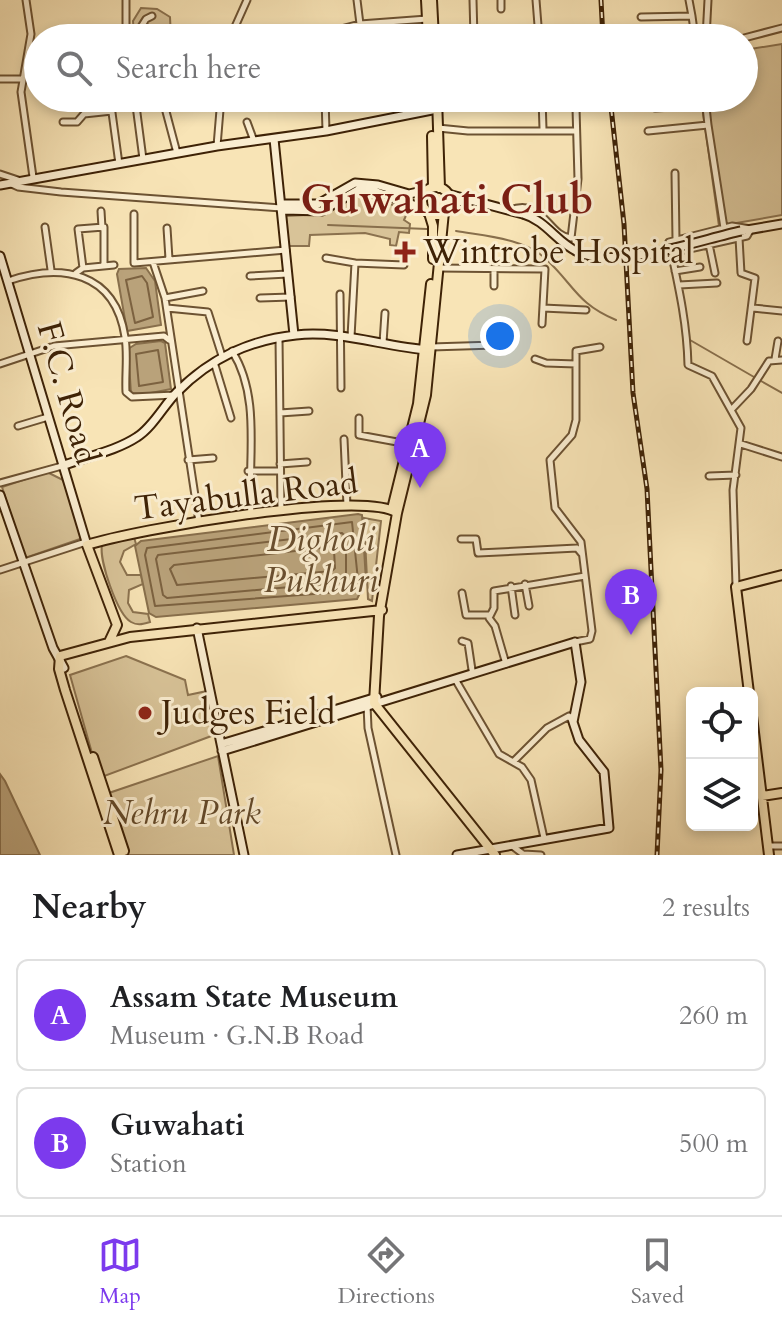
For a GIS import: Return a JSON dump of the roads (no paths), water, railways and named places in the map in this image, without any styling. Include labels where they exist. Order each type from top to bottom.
[{"type":"main road","points":[[428,24],[429,0]]},
{"type":"main road","points":[[429,0],[430,24]]},
{"type":"main road","points":[[432,112],[437,190],[447,208],[441,230],[428,349],[394,511],[379,612],[372,702],[492,851]]},
{"type":"main road","points":[[435,112],[437,190]]},
{"type":"main road","points":[[394,511],[426,395],[433,226],[422,200],[437,190]]},
{"type":"main road","points":[[427,211],[447,208]]},
{"type":"main road","name":"Tayabulla Road","points":[[87,543],[199,522],[281,511],[380,506],[394,511]]},
{"type":"main road","points":[[87,543],[117,625],[130,637]]},
{"type":"main road","points":[[748,687],[736,587],[782,575]]},
{"type":"main road","points":[[122,855],[61,665],[68,654],[130,637],[379,612]]},
{"type":"main road","points":[[109,642],[117,625]]},
{"type":"main road","points":[[757,759],[769,851]]},
{"type":"main road","points":[[762,796],[782,793]]},
{"type":"street","points":[[26,0],[30,24]]},
{"type":"street","points":[[126,0],[126,24]]},
{"type":"street","points":[[236,24],[247,0]]},
{"type":"street","points":[[357,0],[360,24],[427,19]]},
{"type":"street","points":[[473,0],[474,24]]},
{"type":"street","points":[[501,0],[501,9]]},
{"type":"street","points":[[536,0],[538,24]]},
{"type":"street","points":[[689,0],[693,24]]},
{"type":"street","points":[[708,24],[709,0]]},
{"type":"street","points":[[143,24],[152,16]]},
{"type":"street","points":[[641,17],[692,16]]},
{"type":"street","points":[[758,34],[782,28]]},
{"type":"street","points":[[24,66],[21,79],[24,104]]},
{"type":"street","points":[[0,79],[21,79]]},
{"type":"street","points":[[25,112],[33,177]]},
{"type":"street","points":[[63,122],[77,122],[84,114],[103,112]]},
{"type":"street","points":[[112,112],[119,164]]},
{"type":"street","points":[[137,112],[143,159]]},
{"type":"street","points":[[166,112],[177,154]]},
{"type":"street","points":[[217,146],[220,112]]},
{"type":"street","points":[[325,112],[326,131]]},
{"type":"street","points":[[3,183],[217,146],[326,131],[422,112]]},
{"type":"street","points":[[542,112],[543,129]]},
{"type":"street","points":[[510,210],[522,207],[536,211],[563,237],[571,238],[578,179],[576,112]]},
{"type":"street","points":[[707,112],[724,228]]},
{"type":"street","points":[[247,122],[254,142]]},
{"type":"street","points":[[648,131],[708,125]]},
{"type":"street","points":[[437,128],[575,131]]},
{"type":"street","points":[[274,139],[294,335]]},
{"type":"street","points":[[675,173],[676,240]]},
{"type":"street","points":[[0,174],[19,180]]},
{"type":"street","points":[[3,183],[61,192],[322,211],[358,190],[378,192],[427,211]]},
{"type":"street","points":[[283,208],[318,204],[355,183],[378,185],[409,194],[437,190],[544,222],[573,249],[596,257],[655,251],[740,234]]},
{"type":"street","points":[[447,208],[469,199]]},
{"type":"street","points":[[101,211],[104,266]]},
{"type":"street","points":[[134,214],[134,263],[286,250]]},
{"type":"street","points":[[672,253],[751,229],[782,224]]},
{"type":"street","points":[[736,587],[736,475],[741,428],[712,376],[688,365],[688,339],[669,242],[724,228],[743,225],[751,229]]},
{"type":"street","points":[[45,227],[51,270]]},
{"type":"street","points":[[83,268],[78,229],[102,228]]},
{"type":"street","points":[[167,228],[169,259]]},
{"type":"street","points":[[740,234],[741,273],[755,278],[747,341]]},
{"type":"street","points":[[709,244],[715,273]]},
{"type":"street","name":"F.C. Road","points":[[0,256],[4,279],[31,355],[87,543]]},
{"type":"street","points":[[326,258],[404,265]]},
{"type":"street","points":[[153,262],[167,308],[166,338],[199,522]]},
{"type":"street","points":[[351,337],[355,263]]},
{"type":"street","points":[[76,273],[83,268],[114,265]]},
{"type":"street","points":[[675,271],[700,267]]},
{"type":"street","points":[[438,268],[545,269],[542,324]]},
{"type":"street","points":[[494,269],[494,286]]},
{"type":"street","points":[[4,279],[51,270],[76,273],[113,301],[125,338],[126,392],[132,397],[176,393]]},
{"type":"street","points":[[250,276],[289,274]]},
{"type":"street","points":[[679,285],[717,283]]},
{"type":"street","points":[[165,298],[203,291]]},
{"type":"street","points":[[340,294],[341,388]]},
{"type":"street","points":[[260,298],[291,297]]},
{"type":"street","points":[[167,308],[208,312],[222,356]]},
{"type":"street","points":[[543,308],[586,310]]},
{"type":"street","points":[[753,308],[782,311]]},
{"type":"street","points":[[383,343],[385,313]]},
{"type":"street","points":[[0,483],[62,466],[136,438],[176,393],[231,351],[294,335],[340,335],[428,349],[495,345]]},
{"type":"street","points":[[0,364],[54,346],[125,338],[166,338]]},
{"type":"street","points":[[279,338],[281,511]]},
{"type":"street","points":[[732,409],[751,389],[769,361],[778,359],[778,341]]},
{"type":"street","points":[[221,747],[587,640],[591,635],[581,542],[555,508],[550,460],[572,435],[576,420],[576,351],[600,347]]},
{"type":"street","points":[[231,351],[245,380],[249,407],[251,515]]},
{"type":"street","points":[[535,359],[546,363],[576,364]]},
{"type":"street","points":[[214,362],[231,418]]},
{"type":"street","points":[[280,413],[309,411]]},
{"type":"street","points":[[18,426],[48,417]]},
{"type":"street","points":[[359,418],[359,435],[409,444]]},
{"type":"street","points":[[344,439],[347,507]]},
{"type":"street","points":[[741,444],[782,457]]},
{"type":"street","points":[[188,460],[213,458]]},
{"type":"street","points":[[248,471],[307,462]]},
{"type":"street","points":[[709,476],[736,475]]},
{"type":"street","points":[[0,495],[61,665]]},
{"type":"street","points":[[461,539],[476,539],[478,553],[577,548],[583,555]]},
{"type":"street","points":[[0,570],[87,543]]},
{"type":"street","points":[[489,615],[494,608],[494,591],[585,576]]},
{"type":"street","points":[[525,584],[529,606]]},
{"type":"street","points":[[511,586],[515,615]]},
{"type":"street","points":[[462,593],[466,615],[489,615]]},
{"type":"street","points":[[489,615],[506,662]]},
{"type":"street","points":[[197,628],[244,855]]},
{"type":"street","points":[[462,641],[468,643],[472,670]]},
{"type":"street","points":[[573,722],[581,682],[575,642]]},
{"type":"street","points":[[372,702],[506,662]]},
{"type":"street","points":[[455,679],[499,754],[522,767],[531,780],[544,838]]},
{"type":"street","points":[[372,702],[368,728],[396,855]]},
{"type":"street","points":[[457,855],[609,828],[604,772],[579,740],[569,716],[547,728],[514,762]]},
{"type":"street","points":[[510,844],[523,854],[541,855]]},
{"type":"street","points":[[769,851],[782,846]]},
{"type":"water","points":[[146,268],[155,281],[161,325],[127,331],[117,274],[119,269]]},
{"type":"water","points":[[165,343],[171,389],[146,394],[131,393],[128,349],[136,344]]},
{"type":"water","name":"Digholi Pukhuri","points":[[362,515],[366,581],[357,599],[156,617],[149,613],[135,546],[141,541]]},
{"type":"water","points":[[0,774],[5,781],[40,855],[0,855]]},
{"type":"waterway","points":[[328,225],[427,229]]},
{"type":"waterway","points":[[456,231],[527,246],[546,259],[584,301],[616,320]]},
{"type":"waterway","points":[[690,340],[754,377]]},
{"type":"waterway","points":[[761,381],[782,393]]},
{"type":"railway","points":[[601,0],[602,24]]},
{"type":"railway","points":[[612,112],[624,224],[633,393],[647,489],[661,770],[657,855]]},
{"type":"place","name":"Wintrobe Hospital","points":[[405,252]]},
{"type":"place","name":"Assam State Museum","points":[[420,488]]},
{"type":"place","name":"Guwahati","points":[[631,635]]},
{"type":"place","name":"Judges Field","points":[[145,713]]},
{"type":"district","name":"Guwahati Club","points":[[447,199]]},
{"type":"park label","name":"Nehru Park","points":[[182,813]]}]
